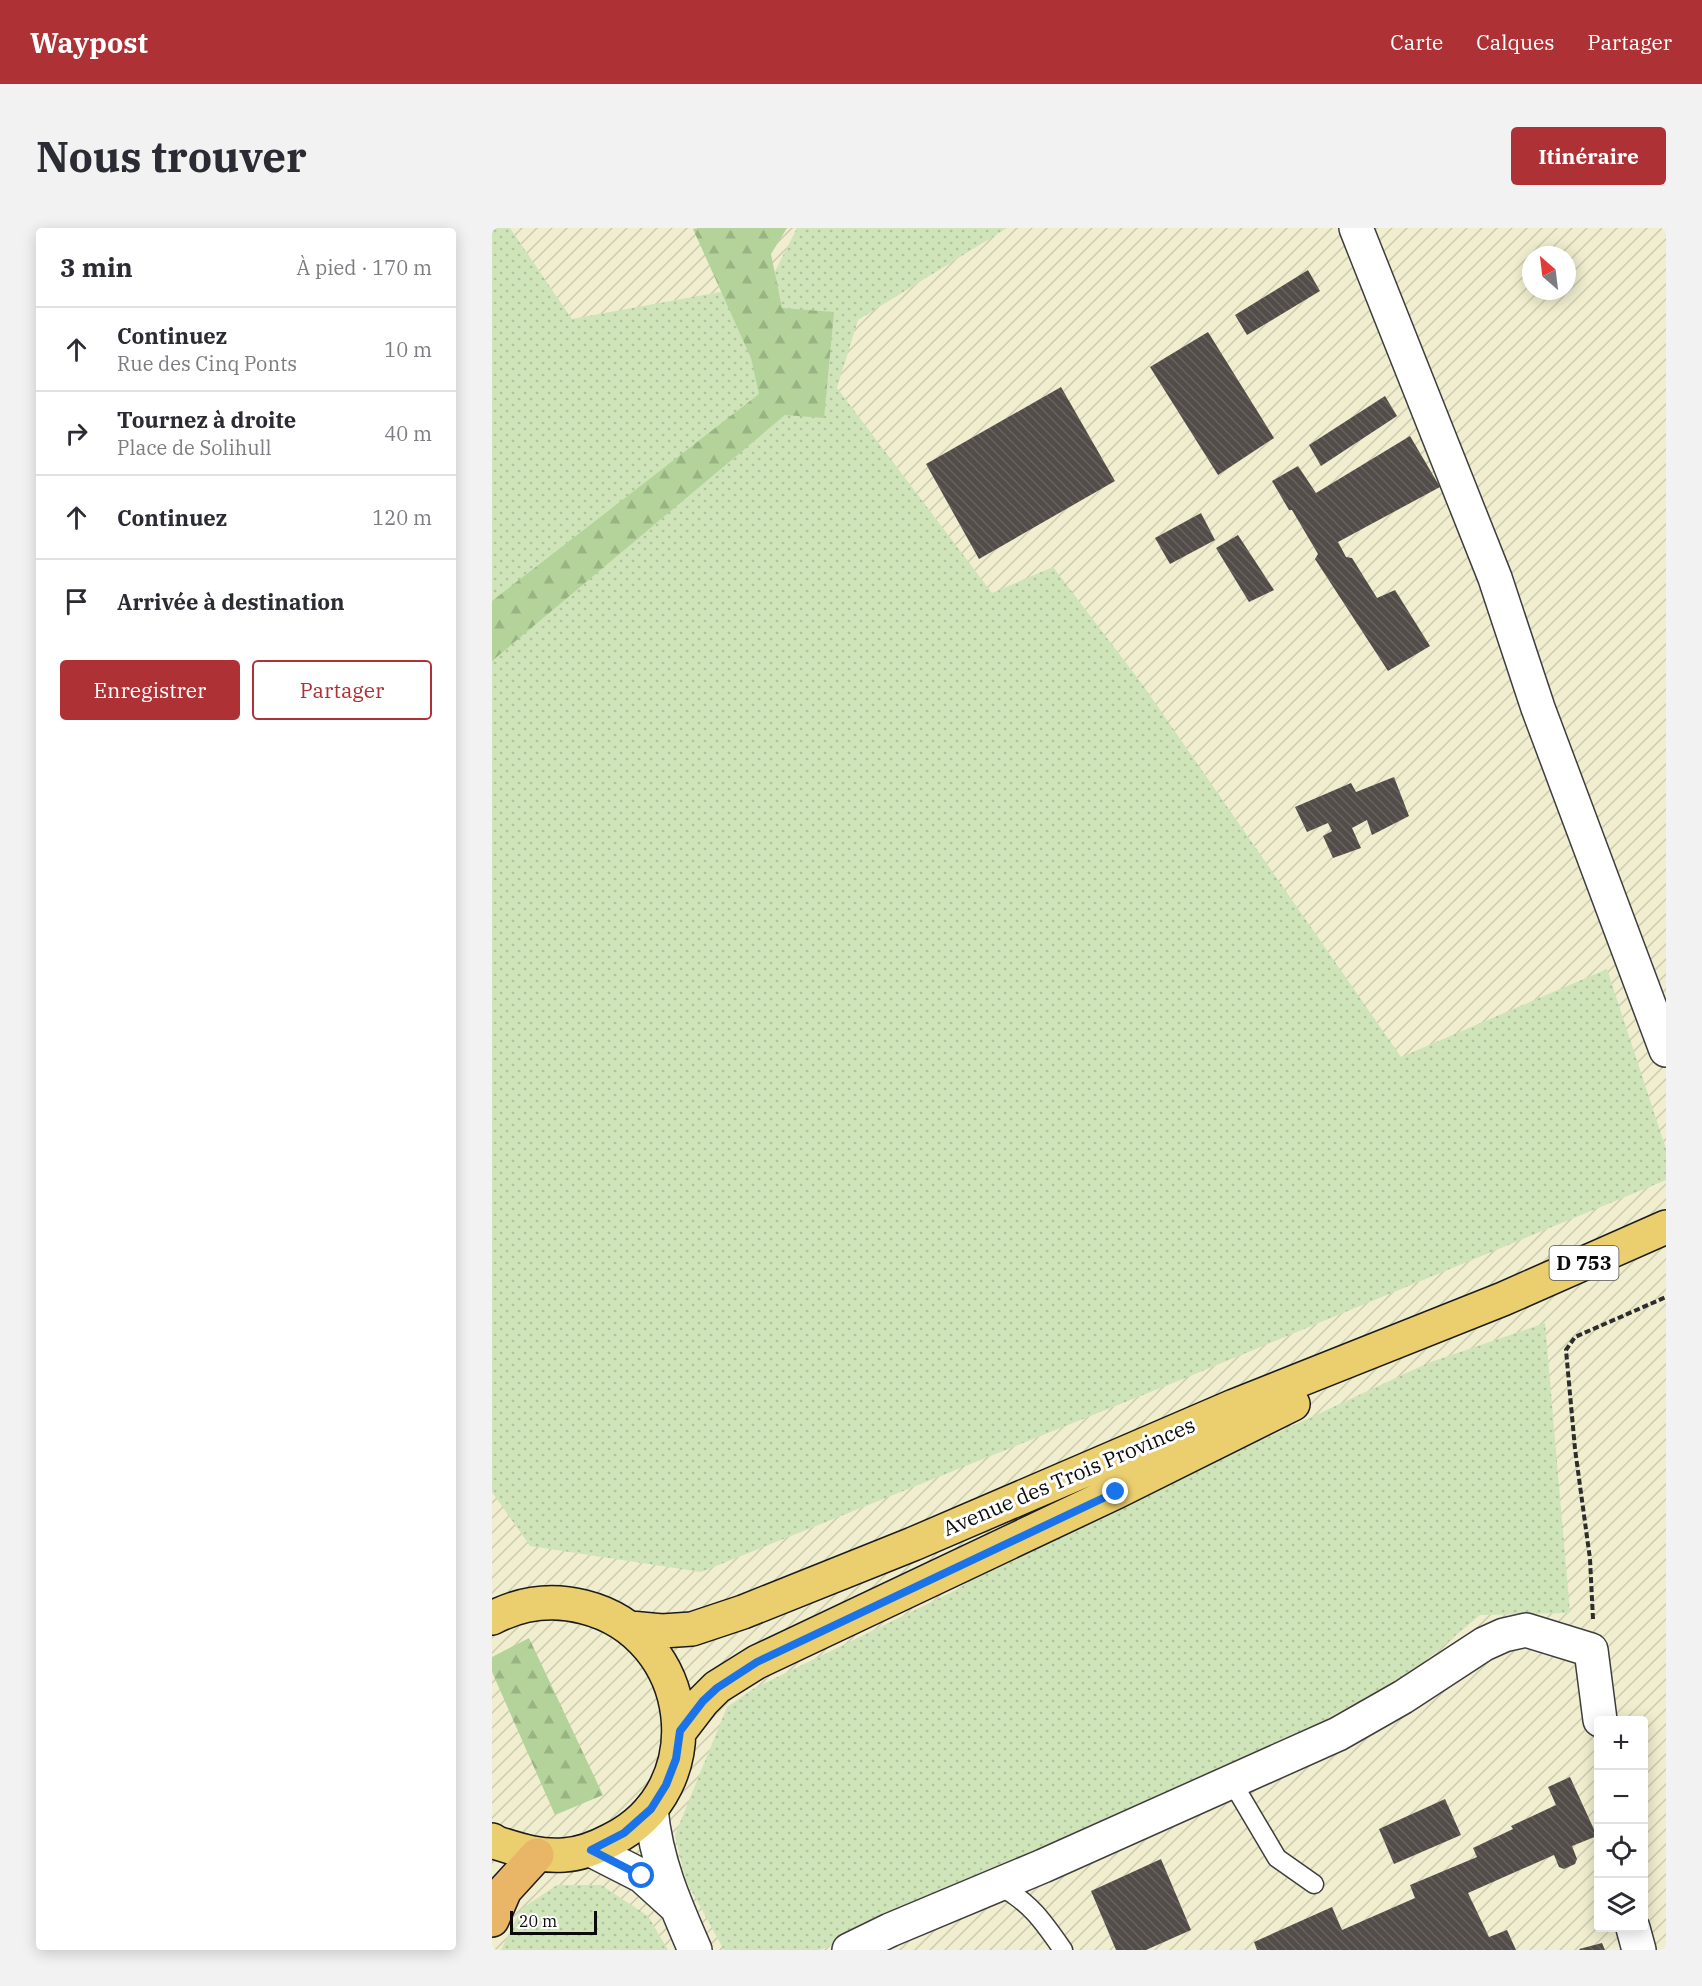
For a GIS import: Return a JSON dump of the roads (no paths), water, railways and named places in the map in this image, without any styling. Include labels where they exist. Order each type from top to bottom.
[{"type":"highway","points":[[492,1920],[505,1890],[537,1855]]},
{"type":"main road","name":"Avenue des Trois Provinces","points":[[630,1628],[662,1631],[692,1629],[743,1612],[913,1544],[1234,1406],[1503,1299],[1666,1227]]},
{"type":"main road","name":"Avenue des Trois Provinces","points":[[680,1731],[703,1701],[717,1688],[757,1662],[1116,1492],[1503,1299]]},
{"type":"main road","points":[[492,1840],[537,1855],[565,1855],[591,1850],[624,1833],[651,1809],[666,1785],[676,1759],[680,1731],[677,1702],[667,1674],[651,1649],[630,1628],[600,1611],[568,1603],[495,1609]]},
{"type":"street","points":[[1356,228],[1495,578],[1538,708],[1666,1050]]},
{"type":"street","points":[[849,1950],[1338,1734],[1484,1644],[1504,1635],[1526,1630],[1591,1650],[1599,1716]]},
{"type":"street","points":[[651,1809],[656,1846],[676,1906],[695,1950]]},
{"type":"street","points":[[591,1850],[642,1876],[676,1906]]},
{"type":"street","points":[[1634,1932],[1639,1950]]},
{"type":"lane","points":[[1232,1782],[1277,1857],[1314,1884]]},
{"type":"lane","points":[[998,1885],[1018,1895],[1042,1920],[1063,1950]]}]
